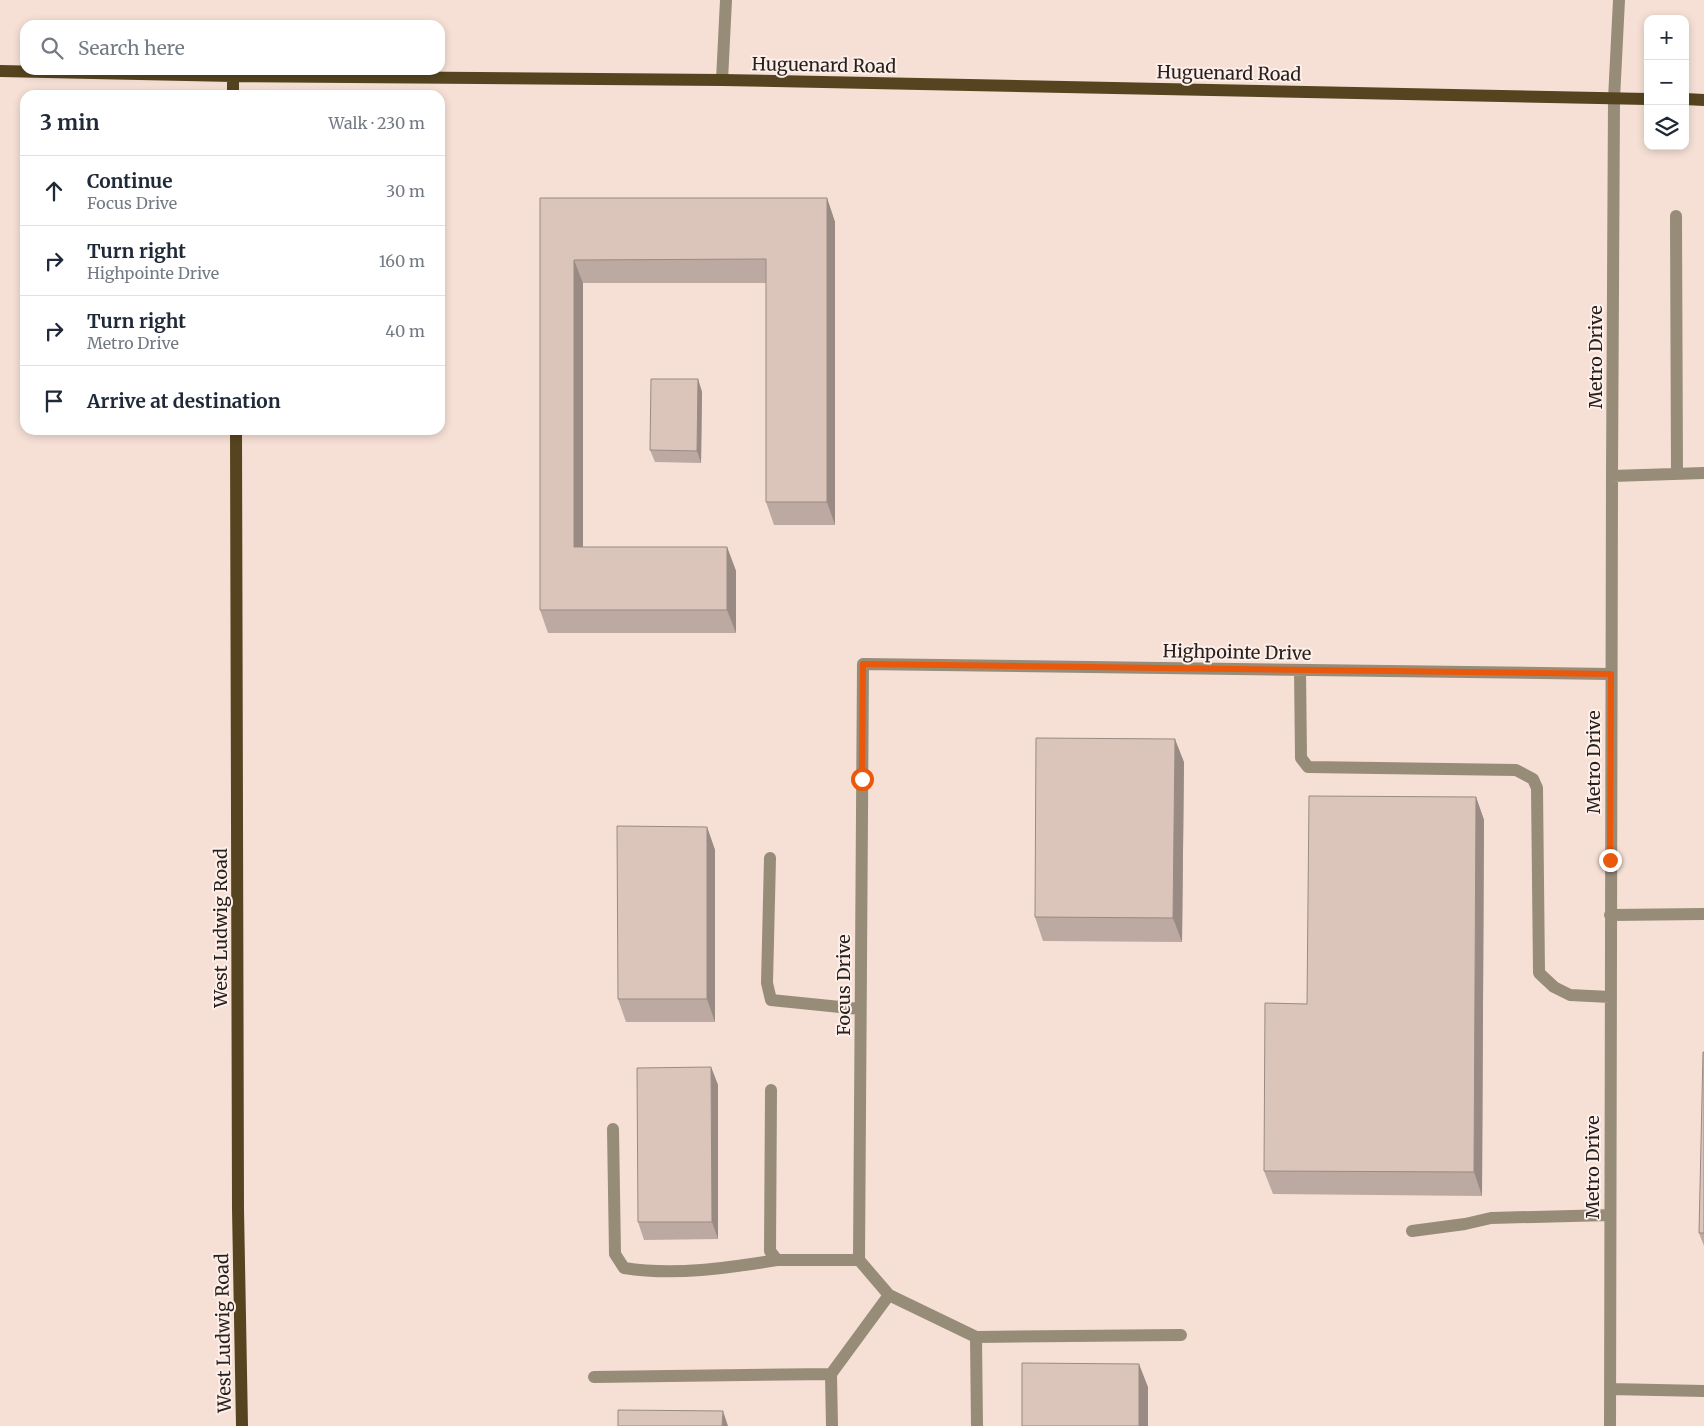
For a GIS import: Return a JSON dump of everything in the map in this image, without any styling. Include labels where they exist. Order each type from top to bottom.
[{"type":"main road","name":"Huguenard Road","points":[[0,71],[20,71]]},
{"type":"main road","name":"Huguenard Road","points":[[186,75],[722,80],[1644,99]]},
{"type":"main road","points":[[232,76],[233,90]]},
{"type":"main road","points":[[1689,99],[1704,100]]},
{"type":"main road","name":"West Ludwig Road","points":[[236,435],[238,1209],[242,1426]]},
{"type":"street","points":[[722,80],[726,0]]},
{"type":"street","name":"Metro Drive","points":[[1610,1426],[1610,915],[1614,99],[1619,0]]},
{"type":"street","points":[[1676,216],[1677,474]]},
{"type":"street","points":[[1612,476],[1704,473]]},
{"type":"street","name":"Highpointe Drive","points":[[863,664],[1611,674]]},
{"type":"street","name":"Focus Drive","points":[[858,1260],[863,664]]},
{"type":"street","points":[[1300,670],[1301,758],[1308,767],[1516,770],[1533,778],[1537,788],[1540,973],[1554,987],[1570,995],[1610,997]]},
{"type":"street","points":[[770,858],[767,982],[771,1000],[860,1008]]},
{"type":"street","points":[[1610,915],[1704,914]]},
{"type":"street","points":[[771,1090],[770,1251],[778,1260]]},
{"type":"street","points":[[612,1129],[615,1254],[624,1268],[642,1270],[716,1270],[778,1260],[858,1260],[889,1295],[976,1336],[1181,1335]]},
{"type":"street","points":[[1412,1231],[1465,1224],[1491,1218],[1610,1216]]},
{"type":"street","points":[[832,1426],[831,1374],[889,1295]]},
{"type":"street","points":[[976,1336],[977,1426]]},
{"type":"street","points":[[594,1377],[831,1374]]},
{"type":"street","points":[[1610,1390],[1704,1391]]},
{"type":"building","points":[[540,198],[827,198],[827,502],[766,502],[766,259],[574,260],[574,547],[727,547],[727,610],[540,610]]},
{"type":"building","points":[[651,379],[698,379],[697,451],[650,450]]},
{"type":"building","points":[[1036,738],[1175,739],[1173,918],[1035,917]]},
{"type":"building","points":[[1309,796],[1476,797],[1474,1172],[1264,1171],[1265,1003],[1307,1004]]},
{"type":"building","points":[[617,826],[707,827],[707,999],[618,999]]},
{"type":"building","points":[[1703,1052],[1704,1233],[1699,1233]]},
{"type":"building","points":[[711,1067],[712,1222],[638,1222],[637,1068]]},
{"type":"building","points":[[1022,1363],[1139,1364],[1139,1426],[1022,1426]]},
{"type":"building","points":[[618,1410],[723,1411],[722,1426],[618,1426]]},
{"type":"route","points":[[862,779],[863,664],[1611,674],[1610,860]]}]
